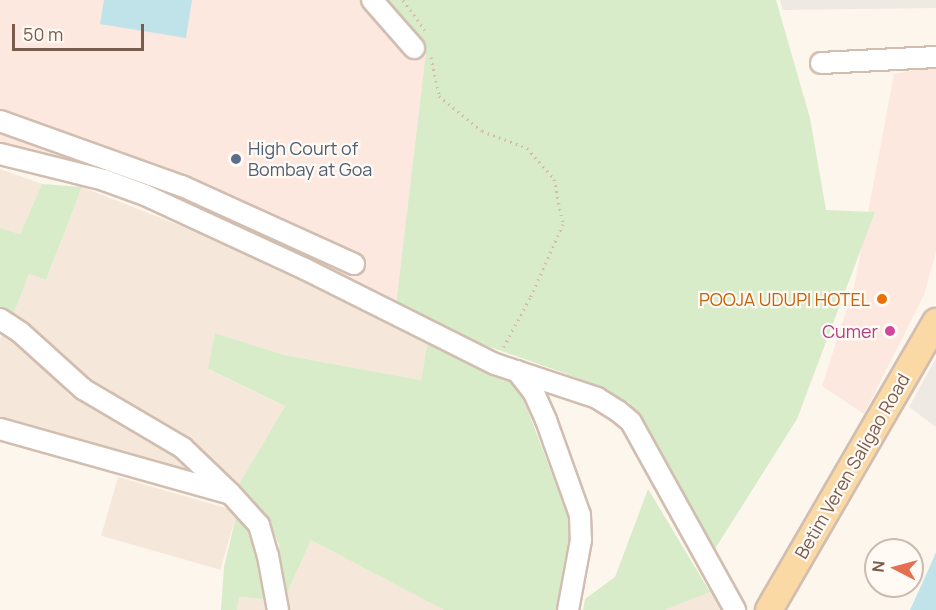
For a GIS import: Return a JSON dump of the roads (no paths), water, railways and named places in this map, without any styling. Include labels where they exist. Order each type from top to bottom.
[{"type":"main road","name":"Betim Veren Saligao Road","points":[[769,610],[933,334]]},
{"type":"street","points":[[372,0],[422,50]]},
{"type":"street","points":[[822,63],[936,57]]},
{"type":"street","points":[[0,121],[182,186],[354,264]]},
{"type":"street","points":[[0,154],[104,180],[145,195],[305,269],[495,364],[597,398],[618,411],[631,422],[735,610]]},
{"type":"street","points":[[0,319],[20,332],[83,389],[183,448],[230,493],[259,525],[268,556],[278,610]]},
{"type":"street","points":[[517,371],[534,393],[546,420],[580,516],[581,540],[568,610]]},
{"type":"street","points":[[0,429],[230,493]]},
{"type":"water","points":[[104,0],[192,0],[186,38],[100,24]]},
{"type":"water","points":[[936,552],[936,610],[910,610],[915,598],[924,598],[924,579]]},
{"type":"place","name":"High Court of Bombay at Goa","points":[[236,159]]},
{"type":"place","name":"POOJA UDUPI HOTEL","points":[[882,299]]},
{"type":"place","name":"Cumer","points":[[890,331]]}]
